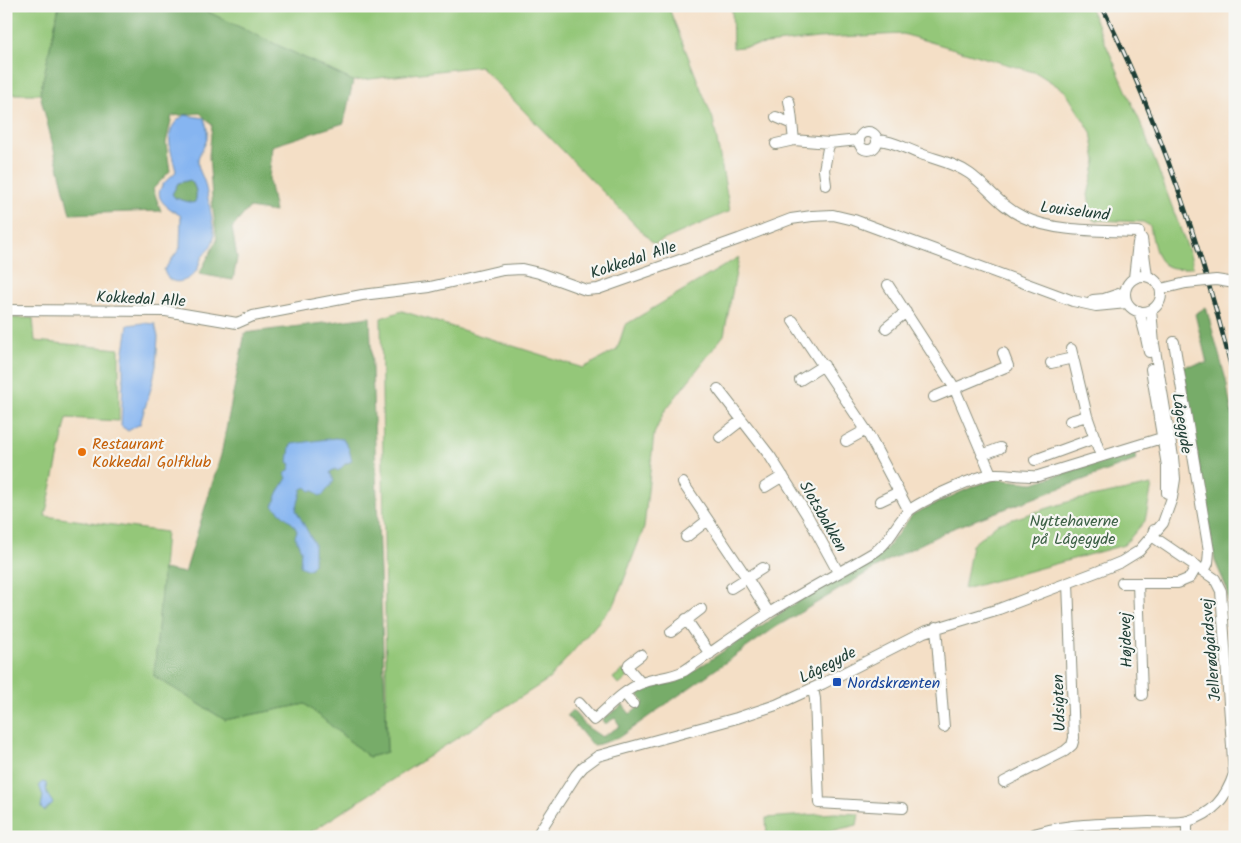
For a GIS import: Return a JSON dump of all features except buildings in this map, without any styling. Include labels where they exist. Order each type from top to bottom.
[{"type":"street","points":[[788,100],[793,117],[794,140]]},
{"type":"street","points":[[776,117],[792,124]]},
{"type":"street","points":[[776,144],[794,140],[830,143],[824,170],[826,185]]},
{"type":"street","name":"Louiselund","points":[[830,143],[859,140],[861,146],[869,150],[874,148],[878,140],[890,141],[919,154],[956,166],[969,174],[1000,202],[1022,216],[1044,225],[1139,232],[1139,235]]},
{"type":"street","name":"Kokkedal Alle","points":[[6,310],[166,311],[237,323],[253,316],[362,295],[430,287],[503,270],[522,269],[586,290],[598,289],[739,239],[791,218],[826,215],[854,220],[1077,302],[1096,306],[1126,297]]},
{"type":"street","points":[[1139,235],[1142,239],[1147,276]]},
{"type":"street","points":[[1134,278],[1139,235]]},
{"type":"street","points":[[1147,276],[1156,281],[1161,289],[1160,301],[1151,310],[1139,312],[1131,308],[1126,297],[1128,284],[1134,278],[1147,276]]},
{"type":"street","points":[[1161,289],[1186,283],[1216,280],[1235,282]]},
{"type":"street","points":[[888,285],[954,387],[990,474]]},
{"type":"street","name":"Lågegyde","points":[[1151,310],[1166,437],[1168,475],[1164,507],[1152,536]]},
{"type":"street","points":[[886,328],[906,312]]},
{"type":"street","name":"Lågegyde","points":[[539,836],[576,775],[598,756],[750,714],[813,689],[910,638],[936,627],[999,609],[1068,583],[1126,560],[1142,547],[1160,527],[1169,510],[1174,485],[1174,466],[1139,312]]},
{"type":"street","points":[[793,320],[866,430],[909,511]]},
{"type":"street","name":"Lågegyde","points":[[1174,342],[1209,551],[1208,563],[1201,568]]},
{"type":"street","points":[[934,397],[1008,366],[1003,353]]},
{"type":"street","points":[[1051,363],[1072,354],[1087,416],[1102,456]]},
{"type":"street","points":[[800,380],[824,365]]},
{"type":"street","name":"Slotsbakken","points":[[718,390],[765,449],[783,476],[838,572]]},
{"type":"street","points":[[1070,421],[1087,416]]},
{"type":"street","points":[[720,437],[742,420]]},
{"type":"street","points":[[846,441],[866,430]]},
{"type":"street","name":"Slotsbakken","points":[[579,703],[594,720],[625,694],[641,684],[676,676],[769,613],[875,552],[884,545],[909,511],[925,501],[990,474],[1038,476],[1166,437]]},
{"type":"street","points":[[1035,460],[1095,438]]},
{"type":"street","points":[[982,455],[1000,448]]},
{"type":"street","name":"Slotsbakken","points":[[766,487],[783,476]]},
{"type":"street","points":[[683,483],[769,613]]},
{"type":"street","points":[[880,501],[899,492]]},
{"type":"street","points":[[686,537],[708,520]]},
{"type":"street","name":"Jellerødgårdsvej","points":[[1030,836],[1074,825],[1187,821],[1204,814],[1218,804],[1228,791],[1234,774],[1221,592],[1215,579],[1152,536]]},
{"type":"street","points":[[731,588],[763,568]]},
{"type":"street","points":[[1122,583],[1178,583],[1190,578],[1201,568]]},
{"type":"street","name":"Udsigten","points":[[1004,782],[1065,751],[1072,745],[1074,738],[1068,583]]},
{"type":"street","name":"Højdevej","points":[[1138,584],[1142,695]]},
{"type":"street","points":[[671,632],[701,608]]},
{"type":"street","points":[[686,619],[710,654]]},
{"type":"street","points":[[936,627],[944,726]]},
{"type":"street","points":[[641,655],[629,664],[628,668],[641,684]]},
{"type":"street","points":[[813,689],[819,803],[903,808]]},
{"type":"street","points":[[625,694],[633,704]]},
{"type":"street","points":[[1187,821],[1187,837]]},
{"type":"green space","points":[[6,6],[59,6],[40,94],[6,94]]},
{"type":"green space","points":[[59,6],[181,6],[204,10],[353,81],[344,123],[272,146],[269,180],[275,212],[249,208],[232,228],[237,258],[233,280],[199,274],[217,240],[209,156],[212,125],[200,113],[172,116],[166,143],[170,171],[153,189],[161,211],[70,214],[40,94]]},
{"type":"green space","points":[[181,6],[668,6],[713,119],[730,211],[654,244],[480,66],[353,81],[204,10]]},
{"type":"green space","points":[[732,6],[1089,6],[1141,124],[1193,267],[1172,268],[1165,265],[1157,254],[1150,226],[1143,222],[1093,220],[1088,195],[1096,161],[1091,132],[1065,91],[1037,73],[903,34],[818,38],[733,48]]},
{"type":"green space","points":[[190,180],[196,190],[195,202],[192,203],[175,198],[172,194],[178,183]]},
{"type":"green space","points":[[739,257],[724,335],[664,412],[654,434],[644,528],[615,603],[549,679],[303,837],[6,837],[6,318],[33,318],[35,341],[119,349],[119,421],[67,418],[45,516],[166,532],[154,676],[225,720],[305,704],[369,757],[387,752],[381,318],[402,311],[583,368],[617,350],[625,325]]},
{"type":"green space","points":[[1206,307],[1226,380],[1235,432],[1235,718],[1227,589],[1215,561],[1183,366],[1207,363],[1195,314]]},
{"type":"green space","points":[[370,317],[387,752],[369,757],[305,704],[225,720],[154,676],[163,569],[185,573],[221,455],[245,333]]},
{"type":"green space","points":[[1134,451],[1136,460],[951,529],[887,561],[776,627],[618,738],[593,746],[567,715],[572,710],[587,727],[602,737],[620,726],[615,718],[605,724],[603,719],[623,705],[630,714],[644,703],[636,691],[677,682],[800,600],[886,549],[913,514],[972,487],[995,479],[1033,483]]},
{"type":"green space","name":"Nyttehaverne på Lågegyde","points":[[1152,485],[1145,521],[1124,545],[964,589],[972,545],[997,524],[1071,501]]},
{"type":"green space","points":[[623,670],[628,677],[619,685],[613,678]]},
{"type":"green space","points":[[835,813],[859,814],[857,825],[806,837],[767,837],[766,818]]},
{"type":"water","points":[[185,115],[204,118],[205,121],[207,138],[199,157],[198,165],[206,188],[214,237],[196,271],[188,279],[178,282],[169,279],[164,270],[180,248],[181,216],[165,205],[159,191],[176,171],[170,147],[170,133],[178,120]],"holes":[[[190,180],[196,190],[195,202],[192,203],[175,198],[172,194],[178,183]]]},
{"type":"water","points":[[155,324],[158,337],[156,366],[140,424],[128,431],[121,426],[123,358],[128,325]]},
{"type":"water","points":[[335,438],[343,439],[349,449],[352,461],[345,464],[338,471],[335,469],[330,472],[334,481],[323,495],[319,496],[313,490],[310,491],[306,487],[302,489],[296,510],[314,543],[314,563],[310,569],[306,569],[300,566],[301,550],[295,536],[297,531],[294,525],[273,506],[287,478],[285,474],[291,464],[288,462],[292,444]]},
{"type":"water","points":[[42,782],[46,783],[47,794],[53,803],[44,811],[41,808],[43,796],[39,785]]},
{"type":"railway","points":[[1102,6],[1143,97],[1179,190],[1209,285],[1235,382]]},
{"type":"place","name":"Restaurant Kokkedal Golfklub","points":[[82,452]]},
{"type":"place","name":"Nordskrænten","points":[[837,682]]}]
